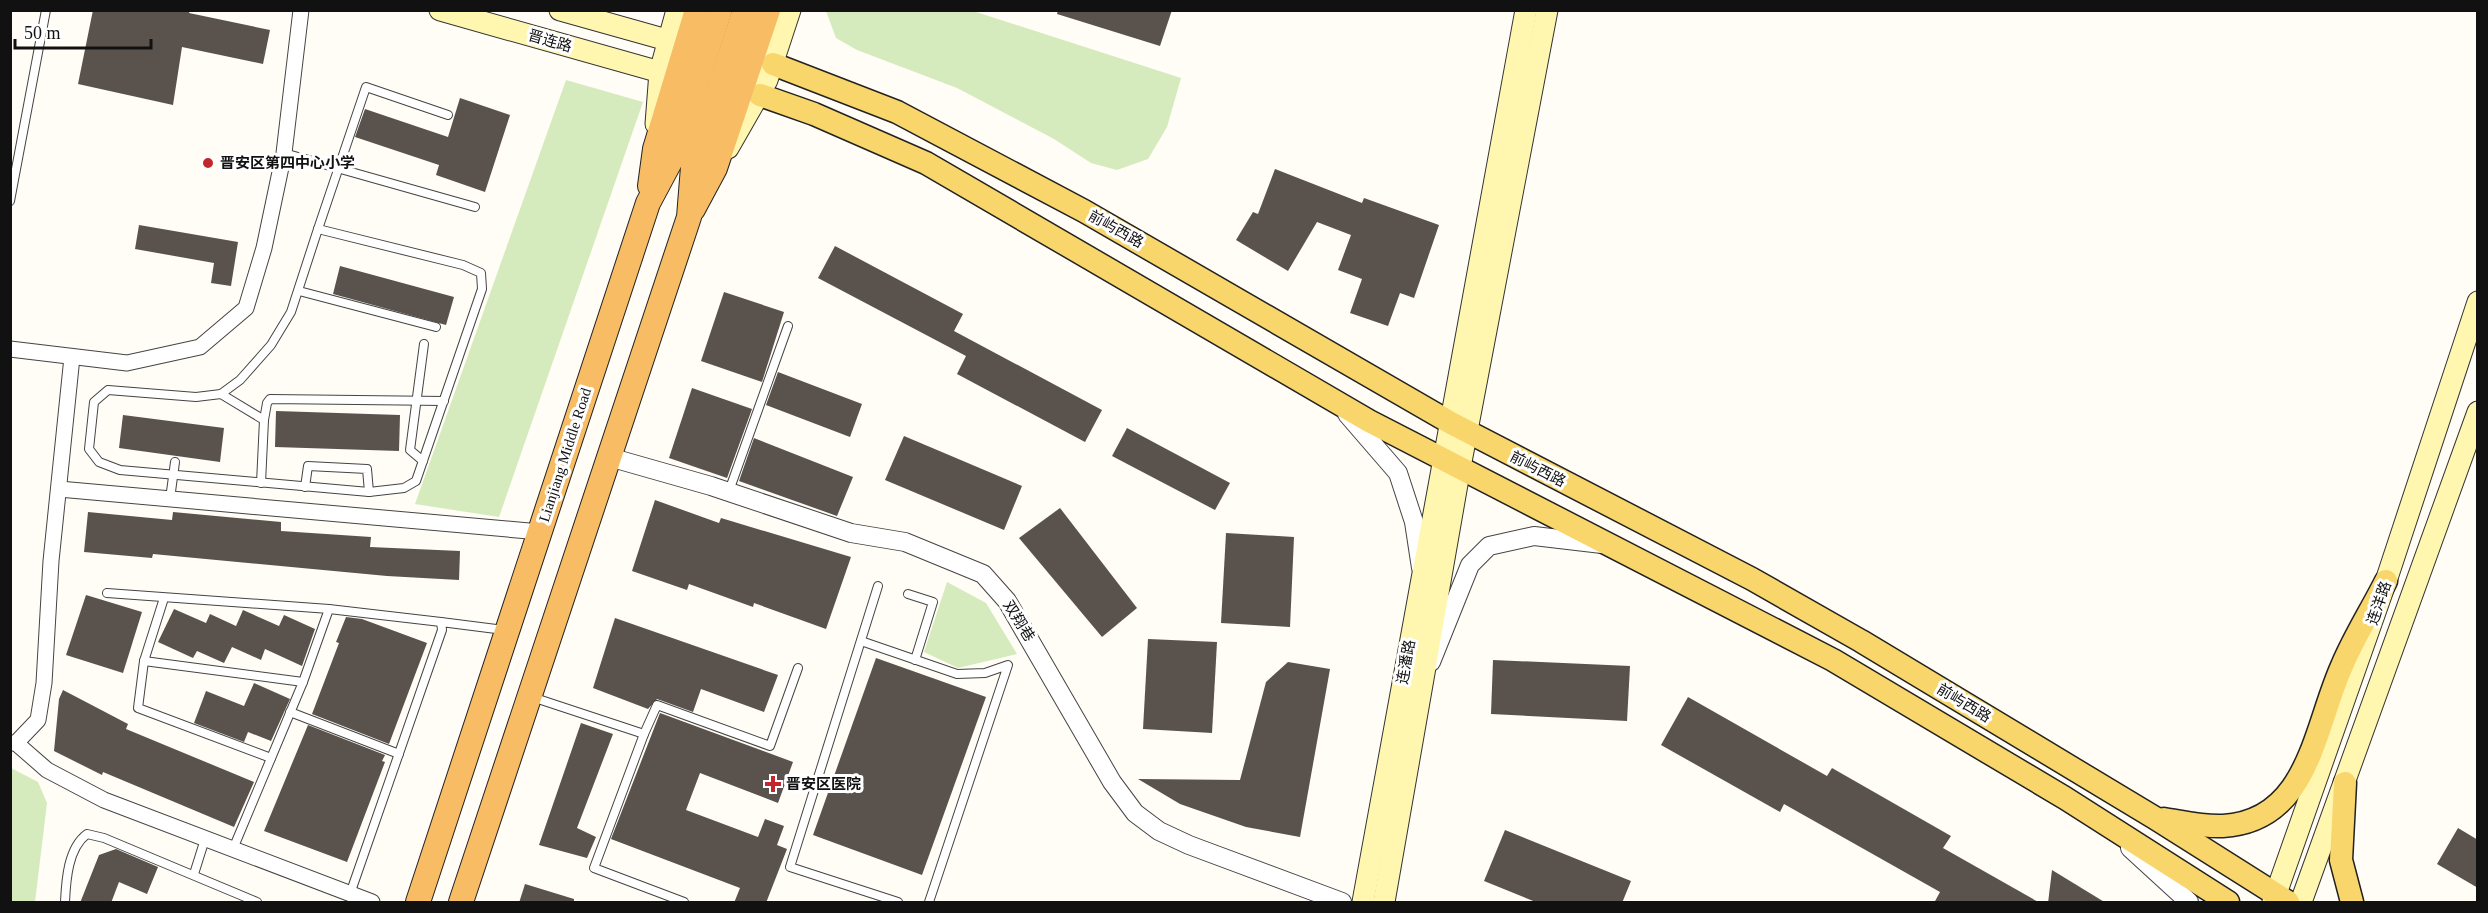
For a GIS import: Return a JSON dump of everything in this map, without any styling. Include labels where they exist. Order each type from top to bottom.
[{"type":"highway","points":[[648,203],[668,73],[697,10]]},
{"type":"highway","name":"Lianjiang Middle Road","points":[[417,897],[648,203],[672,158],[720,10]]},
{"type":"highway","points":[[689,217],[693,167],[745,10]]},
{"type":"highway","points":[[462,902],[528,695],[689,217],[715,168],[768,10]]},
{"type":"main road","name":"晋连路","points":[[440,10],[668,73]]},
{"type":"main road","points":[[560,10],[667,40]]},
{"type":"main road","points":[[668,73],[667,40],[677,10]]},
{"type":"main road","points":[[715,168],[760,95],[773,64],[790,10]]},
{"type":"main road","points":[[1459,427],[1526,10]]},
{"type":"main road","points":[[1459,427],[1547,10]]},
{"type":"main road","name":"前屿西路","points":[[773,64],[897,112],[1084,211],[1459,427],[1762,585],[1861,641],[2155,818],[2279,900]]},
{"type":"main road","name":"前屿西路","points":[[760,95],[814,114],[926,163],[1338,404],[1833,660],[2098,819],[2228,903]]},
{"type":"main road","name":"连洋路","points":[[2279,900],[2478,302]]},
{"type":"main road","name":"连洋路","points":[[2301,903],[2478,412]]},
{"type":"main road","name":"连潘路","points":[[1384,903],[1422,686],[1452,463],[1459,427]]},
{"type":"main road","name":"连潘路","points":[[1362,903],[1422,574],[1452,463]]},
{"type":"main road","points":[[2155,818],[2204,825],[2234,825],[2268,812],[2288,796],[2301,776],[2342,665],[2386,581]]},
{"type":"main road","points":[[2345,783],[2341,860],[2352,903]]},
{"type":"street","points":[[10,350],[127,363],[200,347],[246,308],[264,248],[284,153],[300,10]]},
{"type":"street","points":[[72,357],[51,561],[44,682],[38,720],[14,743],[47,770],[104,800],[372,903]]},
{"type":"street","points":[[1338,404],[1398,473],[1414,522],[1422,574]]},
{"type":"street","name":"双翔巷","points":[[609,457],[728,492],[851,533],[905,542],[983,574],[1007,601],[1112,782],[1135,813],[1160,831],[1189,845],[1342,903]]},
{"type":"street","points":[[59,489],[540,532]]},
{"type":"street","points":[[1422,686],[1470,565],[1489,546],[1534,536],[1614,545]]},
{"type":"street","points":[[2098,819],[2189,903]]},
{"type":"lane","points":[[10,201],[46,10]]},
{"type":"lane","points":[[318,229],[463,265],[481,273],[482,289],[416,481],[404,488],[369,492],[173,476],[120,470],[99,462],[89,449],[94,402],[108,390],[196,397],[221,394],[240,380],[271,345],[291,312],[299,291],[318,229],[337,168],[366,87],[447,116]]},
{"type":"lane","points":[[284,153],[475,207]]},
{"type":"lane","points":[[299,291],[436,327]]},
{"type":"lane","points":[[728,492],[788,326]]},
{"type":"lane","points":[[423,461],[410,450],[414,400],[424,344]]},
{"type":"lane","points":[[221,394],[264,420]]},
{"type":"lane","points":[[261,483],[264,420],[270,399],[444,401]]},
{"type":"lane","points":[[170,499],[175,462]]},
{"type":"lane","points":[[305,487],[308,466],[367,469],[369,492]]},
{"type":"lane","points":[[878,586],[790,867],[898,903]]},
{"type":"lane","points":[[107,593],[329,609],[506,630]]},
{"type":"lane","points":[[908,594],[933,602],[915,660]]},
{"type":"lane","points":[[164,598],[144,661],[138,708],[271,758]]},
{"type":"lane","points":[[233,849],[303,682],[329,609]]},
{"type":"lane","points":[[350,894],[442,630],[441,622]]},
{"type":"lane","points":[[861,641],[957,674],[985,673],[1008,665],[929,903]]},
{"type":"lane","points":[[144,661],[303,682]]},
{"type":"lane","points":[[684,903],[594,868],[657,705],[770,746],[798,668]]},
{"type":"lane","points":[[528,695],[644,734]]},
{"type":"lane","points":[[290,712],[399,754]]},
{"type":"lane","points":[[65,903],[66,878],[78,841],[87,834],[104,838],[194,874],[257,903]]},
{"type":"lane","points":[[194,874],[205,839]]},
{"type":"green space","points":[[826,11],[973,11],[1181,78],[1167,127],[1148,159],[1117,170],[1091,163],[1054,139],[957,88],[857,50],[836,38]]},
{"type":"green space","points":[[566,80],[643,102],[499,517],[415,504]]},
{"type":"green space","points":[[947,582],[986,603],[1017,654],[958,668],[924,652]]},
{"type":"green space","points":[[11,768],[38,782],[47,803],[35,902],[11,902]]},
{"type":"building","points":[[93,10],[190,10],[189,13],[270,30],[263,64],[182,47],[173,105],[78,84]]},
{"type":"building","points":[[1058,10],[1172,10],[1160,46],[1057,14]]},
{"type":"building","points":[[460,98],[510,115],[485,192],[436,175],[439,165],[355,137],[365,109],[448,137]]},
{"type":"building","points":[[1275,169],[1362,203],[1364,198],[1439,225],[1414,298],[1400,293],[1388,326],[1350,313],[1362,279],[1338,270],[1351,235],[1317,222],[1288,271],[1236,240],[1253,212],[1258,214]]},
{"type":"building","points":[[139,225],[238,242],[231,286],[211,283],[214,263],[135,249]]},
{"type":"building","points":[[835,246],[963,314],[954,331],[1102,410],[1085,442],[957,374],[966,356],[818,278]]},
{"type":"building","points":[[340,266],[454,297],[446,325],[333,294]]},
{"type":"building","points":[[724,292],[784,312],[762,382],[701,361]]},
{"type":"building","points":[[778,372],[862,404],[850,437],[766,405]]},
{"type":"building","points":[[692,388],[752,409],[727,478],[669,458]]},
{"type":"building","points":[[276,411],[400,415],[399,451],[275,447]]},
{"type":"building","points":[[123,415],[224,428],[220,462],[119,448]]},
{"type":"building","points":[[1127,428],[1230,483],[1215,510],[1112,456]]},
{"type":"building","points":[[904,436],[1022,486],[1004,530],[885,480]]},
{"type":"building","points":[[754,438],[853,477],[837,516],[739,481]]},
{"type":"building","points":[[655,500],[719,523],[721,518],[851,557],[826,629],[754,603],[753,607],[689,584],[687,590],[632,571]]},
{"type":"building","points":[[1060,508],[1137,608],[1102,637],[1019,538]]},
{"type":"building","points":[[88,512],[172,520],[173,512],[281,522],[281,531],[371,537],[370,547],[460,551],[459,580],[387,576],[153,554],[152,558],[84,552]]},
{"type":"building","points":[[1226,533],[1294,537],[1290,627],[1221,623]]},
{"type":"building","points":[[86,595],[142,612],[123,673],[66,655]]},
{"type":"building","points":[[174,609],[206,623],[210,614],[236,626],[243,610],[279,626],[284,615],[315,629],[302,666],[265,649],[261,660],[232,647],[224,663],[197,651],[193,658],[158,642]]},
{"type":"building","points":[[346,617],[362,619],[427,643],[389,744],[312,714],[339,643],[336,642]]},
{"type":"building","points":[[615,618],[778,675],[764,712],[701,689],[693,712],[657,699],[648,709],[593,688]]},
{"type":"building","points":[[1148,639],[1217,642],[1212,733],[1143,729]]},
{"type":"building","points":[[876,658],[986,697],[922,875],[813,835]]},
{"type":"building","points":[[1493,660],[1630,666],[1627,721],[1491,714]]},
{"type":"building","points":[[1288,662],[1330,669],[1300,837],[1246,827],[1180,804],[1138,779],[1240,780],[1266,682]]},
{"type":"building","points":[[254,683],[290,699],[271,741],[248,732],[244,742],[194,723],[206,691],[244,706]]},
{"type":"building","points":[[63,690],[128,724],[126,729],[254,782],[234,827],[103,772],[102,775],[54,751],[59,699]]},
{"type":"building","points":[[1688,697],[1827,776],[1832,768],[1951,836],[1943,848],[2040,903],[1934,903],[1940,892],[1784,804],[1780,812],[1661,745]]},
{"type":"building","points":[[660,713],[793,762],[778,803],[700,773],[686,810],[758,837],[765,819],[784,826],[777,845],[787,849],[766,903],[734,903],[740,888],[611,839]]},
{"type":"building","points":[[581,723],[613,734],[577,828],[596,837],[587,858],[539,845]]},
{"type":"building","points":[[308,725],[385,755],[382,761],[385,762],[347,862],[264,831]]},
{"type":"building","points":[[2458,828],[2478,840],[2478,888],[2437,864]]},
{"type":"building","points":[[1505,830],[1631,881],[1622,903],[1538,903],[1484,881]]},
{"type":"building","points":[[116,849],[158,867],[147,894],[119,882],[111,903],[80,903],[99,855]]},
{"type":"building","points":[[2052,870],[2106,903],[2048,903]]},
{"type":"building","points":[[525,884],[574,899],[574,903],[519,903]]},
{"type":"place","name":"晋安区第四中心小学","points":[[208,163]]},
{"type":"place","name":"晋安区医院","points":[[773,784]]}]
